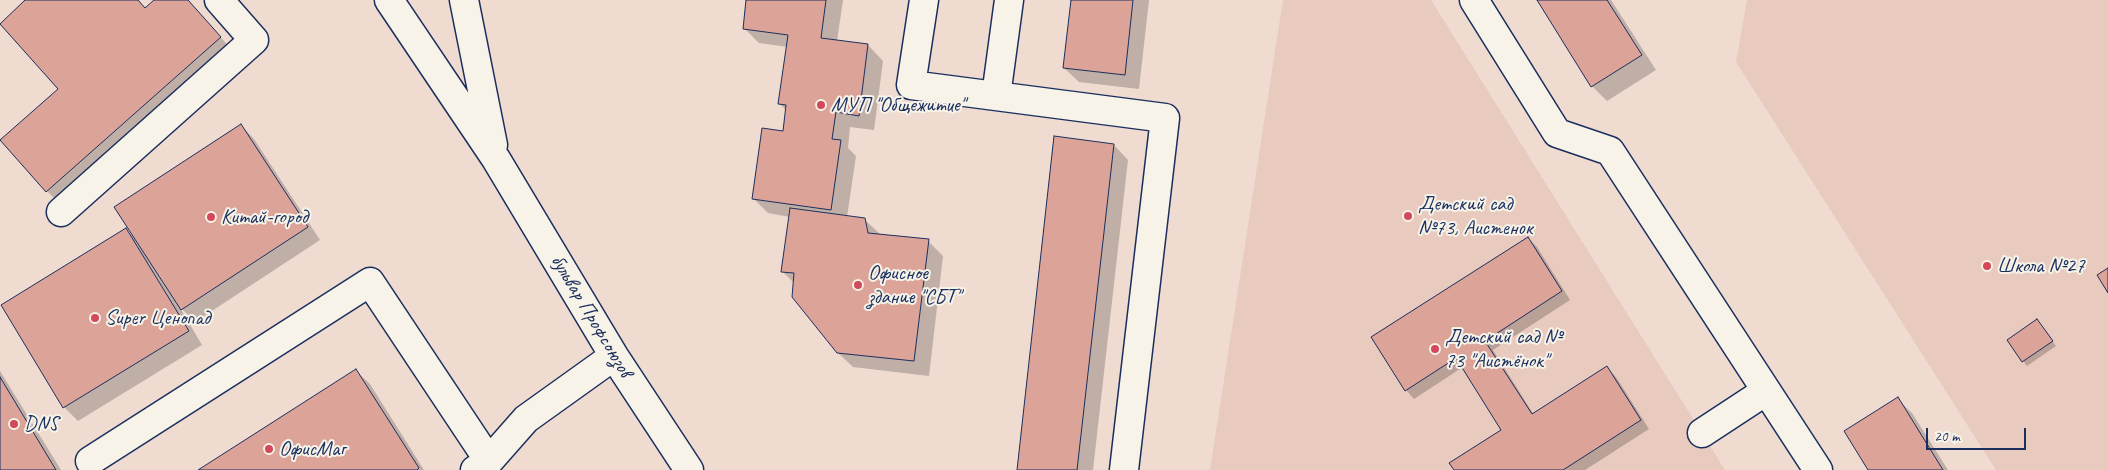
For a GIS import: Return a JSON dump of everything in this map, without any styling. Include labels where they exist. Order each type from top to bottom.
[{"type":"street","points":[[61,212],[254,40],[219,0]]},
{"type":"street","name":"бульвар Профсоюзов","points":[[389,0],[496,159],[614,356],[689,470]]},
{"type":"street","name":"бульвар Профсоюзов","points":[[464,0],[496,159]]},
{"type":"street","points":[[924,0],[911,85],[1165,118],[1124,470]]},
{"type":"street","points":[[996,96],[1009,0]]},
{"type":"street","points":[[1474,0],[1557,133],[1610,151],[1818,470]]},
{"type":"street","points":[[90,461],[370,282],[482,466],[526,419],[614,356]]},
{"type":"street","points":[[1702,432],[1766,391]]},
{"type":"shaded area","name":"Детский сад №73, Аистенок","points":[[1283,0],[1431,0],[1725,470],[1210,470]]},
{"type":"shaded area","name":"Школа №27","points":[[1747,0],[2108,0],[2108,470],[1996,470],[1736,62]]},
{"type":"building","points":[[25,0],[138,0],[145,8],[154,0],[188,0],[221,37],[46,192],[0,140],[58,89],[0,24]]},
{"type":"building","name":"МУП \"Общежитие\"","points":[[746,0],[826,0],[821,38],[868,44],[859,116],[836,112],[832,139],[841,140],[831,210],[752,199],[762,128],[783,131],[786,105],[778,104],[788,35],[743,29]]},
{"type":"building","points":[[1071,0],[1133,0],[1125,75],[1063,68]]},
{"type":"building","points":[[1537,0],[1607,0],[1642,55],[1591,87]]},
{"type":"building","name":"Китай-город","points":[[241,124],[308,227],[181,310],[114,207]]},
{"type":"building","points":[[1054,136],[1114,144],[1077,470],[1017,470]]},
{"type":"building","name":"Офисное здание \"СБТ\"","points":[[790,208],[865,218],[868,233],[929,239],[914,361],[837,353],[792,297],[794,273],[781,272]]},
{"type":"building","name":"Super Ценопад","points":[[126,228],[189,331],[63,408],[1,305]]},
{"type":"building","name":"Детский сад № 73 \"Аистёнок\"","points":[[1528,237],[1562,291],[1485,341],[1532,414],[1607,366],[1641,420],[1563,470],[1454,470],[1449,463],[1501,430],[1456,358],[1405,391],[1371,337]]},
{"type":"building","points":[[2108,268],[2108,293],[2097,275]]},
{"type":"building","points":[[2037,319],[2053,341],[2022,362],[2007,340]]},
{"type":"building","points":[[356,369],[419,468],[417,470],[198,470]]},
{"type":"building","name":"DNS","points":[[0,377],[56,470],[0,470]]},
{"type":"building","points":[[1898,397],[1943,470],[1868,470],[1844,431]]},
{"type":"place","name":"МУП \"Общежитие\"","points":[[821,105]]},
{"type":"place","name":"Детский сад №73, Аистенок","points":[[1408,216]]},
{"type":"place","name":"Китай-город","points":[[211,217]]},
{"type":"place","name":"Школа №27","points":[[1987,266]]},
{"type":"place","name":"Офисное здание \"СБТ\"","points":[[858,285]]},
{"type":"place","name":"Super Ценопад","points":[[95,318]]},
{"type":"place","name":"Детский сад № 73 \"Аистёнок\"","points":[[1435,349]]},
{"type":"place","name":"DNS","points":[[14,424]]},
{"type":"place","name":"ОфисМаг","points":[[269,449]]}]
